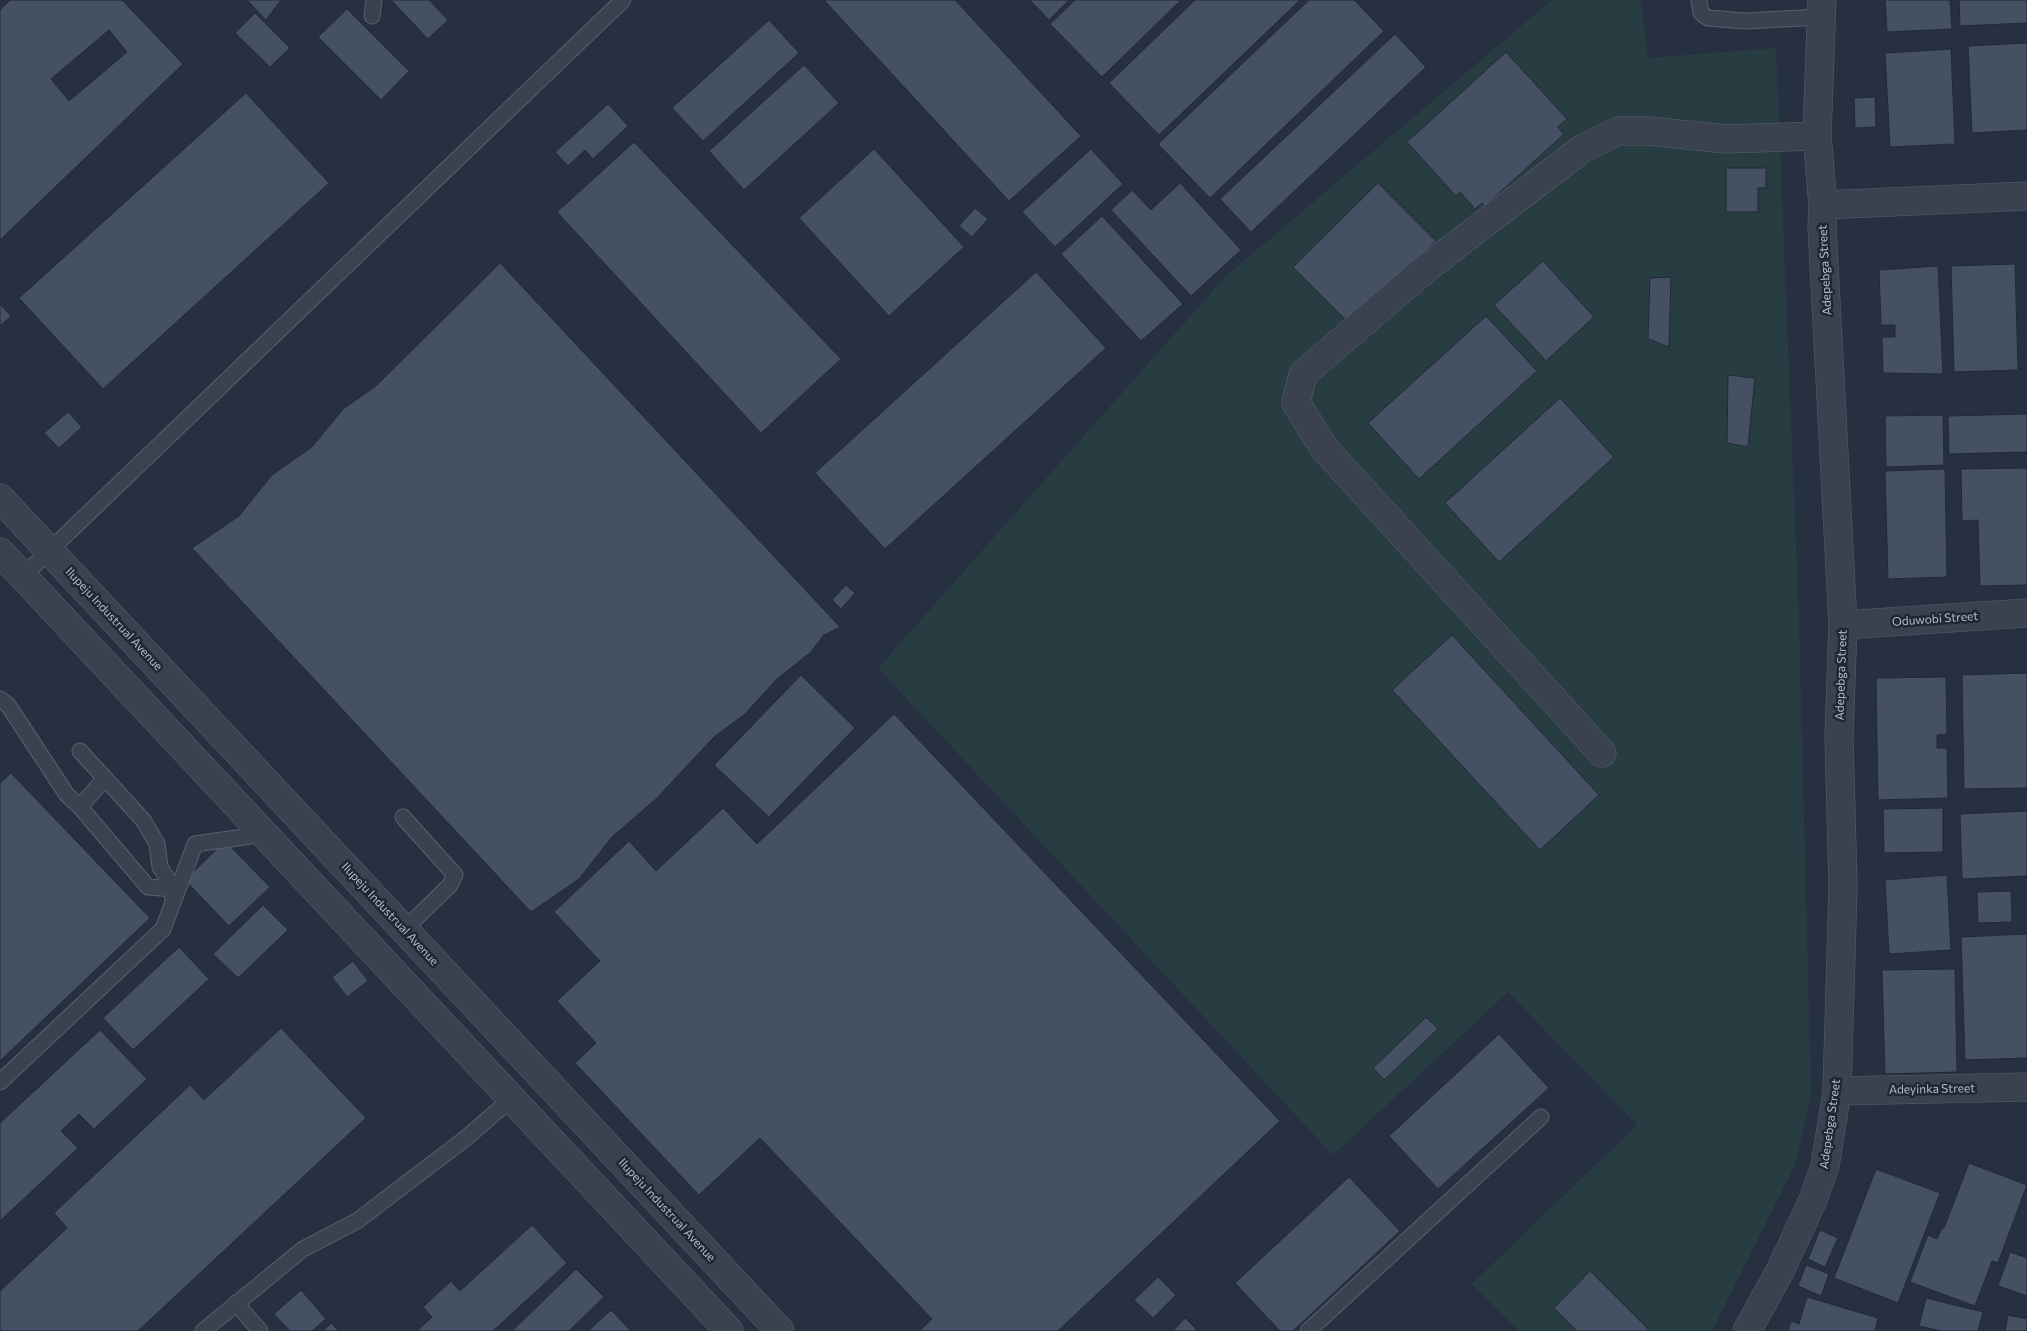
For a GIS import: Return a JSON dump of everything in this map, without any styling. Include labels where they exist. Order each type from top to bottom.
[{"type":"street","name":"Adepebga Street","points":[[1747,1331],[1780,1271],[1813,1200],[1825,1166],[1837,1091],[1843,887],[1839,737],[1843,625],[1822,227],[1823,205],[1817,136],[1822,8]]},
{"type":"street","points":[[1602,753],[1324,448],[1296,403],[1303,374],[1429,266],[1583,148],[1619,131],[1649,131],[1726,138],[1817,136]]},
{"type":"street","points":[[1823,205],[2027,196]]},
{"type":"street","name":"Ilupeju Industrual Avenue","points":[[0,498],[780,1331]]},
{"type":"street","points":[[0,552],[729,1331]]},
{"type":"street","name":"Oduwobi Street","points":[[1843,625],[2027,613]]},
{"type":"street","name":"Adeyinka Street","points":[[1837,1091],[2027,1087]]},
{"type":"lane","points":[[372,16],[374,0]]},
{"type":"lane","points":[[1699,0],[1701,13],[1708,18],[1745,21],[1822,8]]},
{"type":"lane","points":[[23,576],[619,1]]},
{"type":"lane","points":[[0,699],[8,705],[67,795],[80,807],[148,887],[174,889]]},
{"type":"lane","points":[[80,751],[143,820],[157,844],[160,867],[174,889],[163,929]]},
{"type":"lane","points":[[80,807],[105,778]]},
{"type":"lane","points":[[403,817],[455,875],[450,885],[404,929]]},
{"type":"lane","points":[[0,1082],[163,929],[195,844],[264,834]]},
{"type":"lane","points":[[204,1331],[236,1302],[303,1249],[357,1221],[466,1138],[512,1098]]},
{"type":"lane","points":[[1308,1331],[1541,1117]]},
{"type":"lane","points":[[236,1302],[260,1331]]},
{"type":"green space","points":[[1552,0],[1641,0],[1648,58],[1776,48],[1799,623],[1811,1095],[1795,1165],[1712,1331],[1519,1331],[1472,1284],[1637,1125],[1508,992],[1333,1155],[878,668],[1226,276]]},
{"type":"building","points":[[10,0],[122,0],[183,64],[0,240],[0,10]],"holes":[[[109,30],[127,52],[69,101],[51,79]]]},
{"type":"building","points":[[247,0],[281,0],[266,20]]},
{"type":"building","points":[[391,0],[429,0],[448,20],[428,39]]},
{"type":"building","points":[[824,0],[955,0],[1081,136],[1009,201]]},
{"type":"building","points":[[1030,0],[1069,0],[1049,20]]},
{"type":"building","points":[[1075,0],[1181,0],[1102,77],[1050,24]]},
{"type":"building","points":[[1195,0],[1300,0],[1159,135],[1109,83]]},
{"type":"building","points":[[1309,0],[1354,0],[1384,31],[1210,198],[1158,144]]},
{"type":"building","points":[[1885,0],[1950,0],[1952,29],[1887,32]]},
{"type":"building","points":[[1959,0],[2027,0],[2027,23],[1960,26]]},
{"type":"building","points":[[347,9],[409,71],[381,100],[318,37]]},
{"type":"building","points":[[255,13],[290,48],[270,67],[235,33]]},
{"type":"building","points":[[769,20],[799,53],[703,141],[672,108]]},
{"type":"building","points":[[1395,34],[1426,67],[1251,232],[1220,199]]},
{"type":"building","points":[[2027,43],[2027,130],[1972,133],[1968,46]]},
{"type":"building","points":[[1951,49],[1955,144],[1890,147],[1885,53]]},
{"type":"building","points":[[1506,52],[1567,119],[1558,127],[1564,134],[1485,206],[1482,203],[1475,209],[1460,192],[1456,196],[1407,142]]},
{"type":"building","points":[[804,65],[839,103],[744,190],[709,151]]},
{"type":"building","points":[[246,93],[329,183],[103,389],[19,298]]},
{"type":"building","points":[[1875,97],[1876,127],[1855,128],[1854,98]]},
{"type":"building","points":[[608,104],[628,126],[593,159],[585,150],[568,166],[555,152]]},
{"type":"building","points":[[634,142],[841,359],[761,433],[557,212]]},
{"type":"building","points":[[874,149],[964,247],[889,316],[799,218]]},
{"type":"building","points":[[1091,149],[1123,184],[1055,247],[1022,212]]},
{"type":"building","points":[[1726,168],[1766,168],[1766,188],[1758,188],[1758,212],[1726,212]]},
{"type":"building","points":[[1180,183],[1241,250],[1191,296],[1111,210],[1132,190],[1151,210]]},
{"type":"building","points":[[1378,183],[1436,241],[1350,324],[1293,267]]},
{"type":"building","points":[[975,208],[988,219],[972,237],[959,226]]},
{"type":"building","points":[[1102,216],[1183,304],[1141,341],[1061,254]]},
{"type":"building","points":[[1543,261],[1594,317],[1546,361],[1494,305]]},
{"type":"building","points":[[500,263],[840,627],[823,636],[811,652],[777,679],[745,714],[714,737],[656,799],[612,837],[579,879],[531,912],[192,548],[239,516],[272,475],[312,447],[343,409],[376,386]]},
{"type":"building","points":[[2015,264],[2018,370],[1954,372],[1951,266]]},
{"type":"building","points":[[1938,266],[1943,374],[1883,373],[1882,337],[1895,337],[1895,325],[1881,325],[1879,270]]},
{"type":"building","points":[[1036,272],[1106,348],[885,549],[815,473]]},
{"type":"building","points":[[1671,277],[1669,347],[1648,339],[1650,278]]},
{"type":"building","points":[[0,304],[11,316],[0,326]]},
{"type":"building","points":[[1486,316],[1537,371],[1419,479],[1368,423]]},
{"type":"building","points":[[1728,375],[1755,378],[1748,447],[1727,443]]},
{"type":"building","points":[[1560,398],[1614,457],[1499,562],[1445,503]]},
{"type":"building","points":[[68,412],[82,427],[59,448],[44,433]]},
{"type":"building","points":[[2027,414],[2027,452],[1949,454],[1948,416]]},
{"type":"building","points":[[1943,415],[1944,465],[1886,467],[1885,416]]},
{"type":"building","points":[[2027,468],[2027,585],[1980,586],[1978,520],[1962,521],[1961,469]]},
{"type":"building","points":[[1945,469],[1947,577],[1888,579],[1885,471]]},
{"type":"building","points":[[846,585],[855,593],[841,609],[832,600]]},
{"type":"building","points":[[1452,635],[1599,795],[1540,850],[1392,690]]},
{"type":"building","points":[[2027,673],[2027,788],[1964,789],[1962,675]]},
{"type":"building","points":[[801,675],[855,728],[769,817],[714,765]]},
{"type":"building","points":[[1946,677],[1947,734],[1937,735],[1937,748],[1947,748],[1948,798],[1878,800],[1876,678]]},
{"type":"building","points":[[894,714],[1280,1121],[1058,1331],[919,1331],[932,1319],[760,1138],[699,1195],[575,1063],[596,1043],[557,1001],[600,961],[554,912],[629,841],[656,871],[723,808],[757,844]]},
{"type":"building","points":[[11,773],[150,918],[0,1061],[0,783]]},
{"type":"building","points":[[1943,808],[1943,852],[1884,853],[1883,809]]},
{"type":"building","points":[[2027,811],[2027,876],[1962,879],[1960,814]]},
{"type":"building","points":[[225,841],[270,887],[229,926],[185,880]]},
{"type":"building","points":[[1947,875],[1951,950],[1889,954],[1885,880]]},
{"type":"building","points":[[2011,891],[2012,922],[1978,923],[1977,892]]},
{"type":"building","points":[[263,905],[288,930],[238,978],[213,954]]},
{"type":"building","points":[[2027,934],[2027,1058],[1965,1060],[1961,937]]},
{"type":"building","points":[[179,947],[209,979],[133,1050],[103,1018]]},
{"type":"building","points":[[353,961],[368,981],[347,997],[332,977]]},
{"type":"building","points":[[1955,969],[1957,1072],[1885,1074],[1882,970]]},
{"type":"building","points":[[1426,1017],[1438,1029],[1384,1080],[1373,1068]]},
{"type":"building","points":[[281,1028],[366,1118],[138,1331],[0,1331],[0,1291],[67,1228],[54,1213],[190,1085],[204,1100]]},
{"type":"building","points":[[100,1030],[147,1079],[94,1129],[79,1114],[61,1131],[78,1148],[0,1221],[0,1123]]},
{"type":"building","points":[[1499,1034],[1549,1088],[1438,1189],[1389,1136]]},
{"type":"building","points":[[1969,1163],[2027,1185],[1998,1263],[1992,1261],[1975,1306],[1910,1282],[1928,1235],[1937,1239],[1942,1228],[1944,1228]]},
{"type":"building","points":[[1876,1169],[1940,1193],[1898,1303],[1834,1278]]},
{"type":"building","points":[[1349,1177],[1400,1231],[1293,1331],[1280,1331],[1235,1283]]},
{"type":"building","points":[[532,1225],[567,1263],[493,1331],[417,1331],[432,1317],[423,1307],[451,1281],[460,1291]]},
{"type":"building","points":[[1820,1230],[1838,1238],[1825,1267],[1808,1259]]},
{"type":"building","points":[[2010,1252],[2027,1258],[2027,1296],[1998,1286]]},
{"type":"building","points":[[1806,1265],[1829,1274],[1821,1296],[1798,1286]]},
{"type":"building","points":[[576,1269],[604,1297],[569,1331],[512,1331]]},
{"type":"building","points":[[1590,1271],[1650,1331],[1577,1331],[1554,1308]]},
{"type":"building","points":[[1158,1277],[1176,1295],[1153,1318],[1134,1300]]},
{"type":"building","points":[[301,1290],[326,1319],[312,1331],[290,1331],[274,1314]]},
{"type":"building","points":[[1807,1297],[1878,1318],[1875,1331],[1788,1331],[1791,1321],[1799,1324]]},
{"type":"building","points":[[1926,1298],[1983,1312],[1978,1331],[1941,1331],[1919,1326]]},
{"type":"building","points":[[611,1310],[631,1331],[588,1331]]},
{"type":"building","points":[[2008,1315],[2027,1319],[2027,1331],[2005,1331]]},
{"type":"building","points":[[1185,1318],[1198,1331],[1173,1331]]},
{"type":"building","points":[[331,1323],[339,1331],[323,1331]]}]
